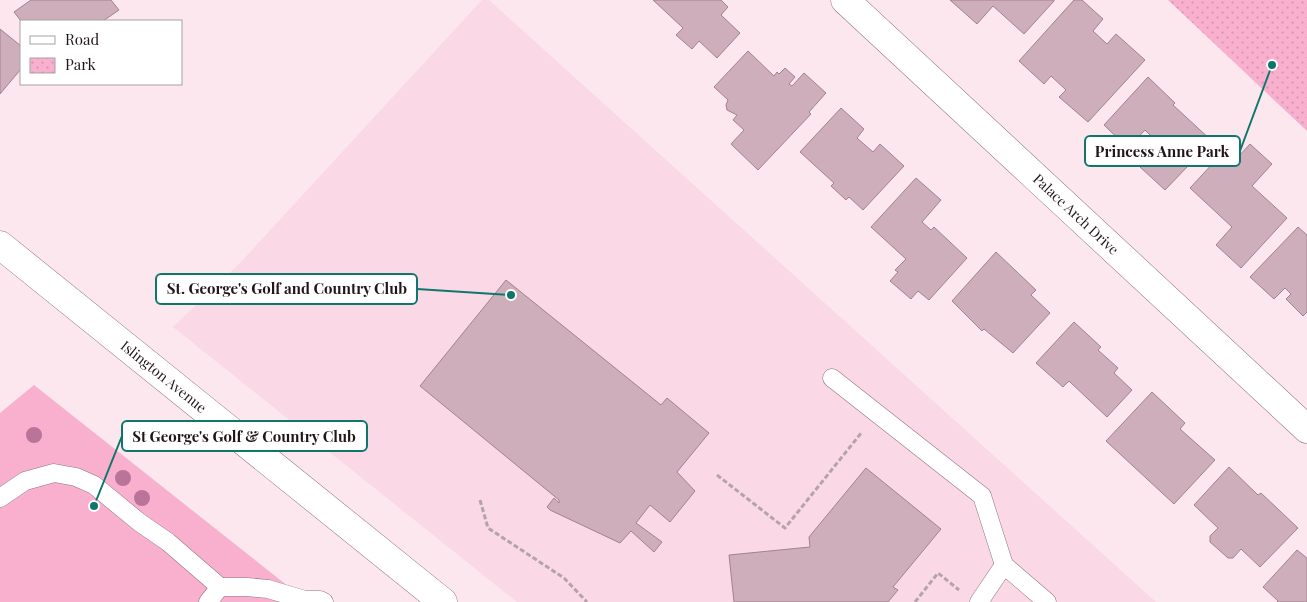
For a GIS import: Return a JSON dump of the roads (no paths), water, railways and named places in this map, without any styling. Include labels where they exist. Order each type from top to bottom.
[{"type":"street","name":"Palace Arch Drive","points":[[845,0],[1307,429]]},
{"type":"street","name":"Islington Avenue","points":[[0,245],[444,602]]},
{"type":"lane","points":[[832,378],[982,496],[1004,565],[1046,602]]},
{"type":"lane","points":[[0,498],[25,481],[54,473],[76,477],[94,485],[133,517],[168,542],[220,587],[268,589],[305,600],[320,600],[324,602]]},
{"type":"lane","points":[[972,599],[1004,565]]},
{"type":"lane","points":[[208,602],[220,587]]},
{"type":"place","name":"Princess Anne Park","points":[[1272,65]]},
{"type":"place","name":"St. George's Golf and Country Club","points":[[511,295]]},
{"type":"place","name":"St George's Golf & Country Club","points":[[94,506]]}]
